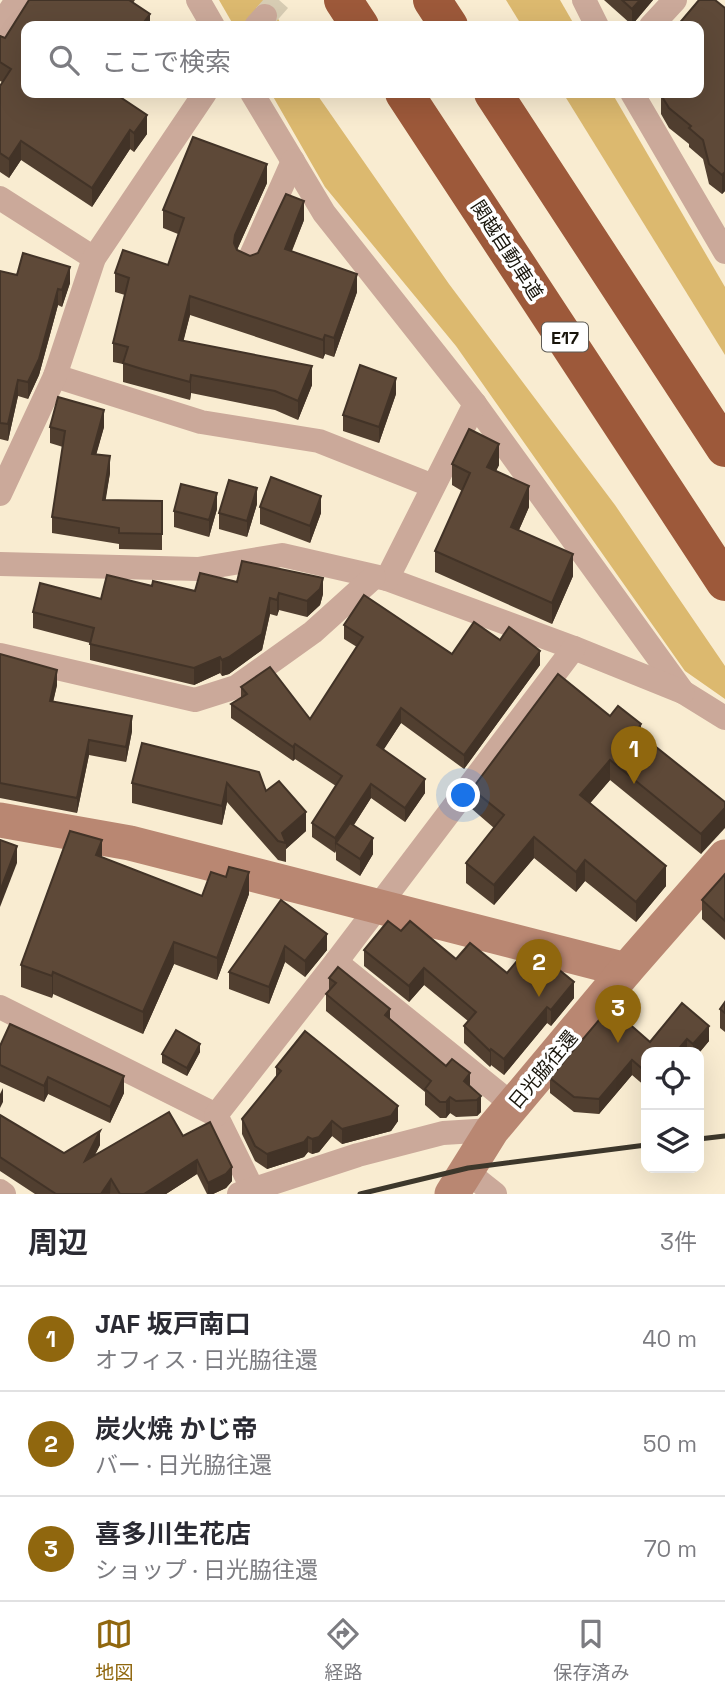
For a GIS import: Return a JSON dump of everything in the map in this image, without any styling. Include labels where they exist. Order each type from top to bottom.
[{"type":"highway","points":[[343,0],[357,21]]},
{"type":"highway","points":[[432,0],[446,21]]},
{"type":"highway","name":"関越自動車道","points":[[407,98],[725,582]]},
{"type":"highway","points":[[496,98],[725,448]]},
{"type":"street","points":[[0,26],[17,0]]},
{"type":"street","points":[[198,0],[210,21]]},
{"type":"street","points":[[584,0],[594,21]]},
{"type":"street","points":[[656,21],[675,0]]},
{"type":"street","points":[[0,494],[7,461],[55,376],[94,258],[202,98]]},
{"type":"street","points":[[255,98],[324,213],[475,404],[684,692]]},
{"type":"street","points":[[635,98],[722,241]]},
{"type":"street","points":[[249,260],[293,161]]},
{"type":"street","points":[[0,198],[94,258]]},
{"type":"street","points":[[55,376],[201,422],[319,441],[433,486]]},
{"type":"street","points":[[0,655],[195,700],[236,687],[313,632],[380,578],[433,486],[475,404]]},
{"type":"street","points":[[0,564],[198,569],[282,555],[380,578],[574,648],[684,692],[725,718]]},
{"type":"street","points":[[216,1115],[336,962],[574,648]]},
{"type":"street","points":[[0,820],[130,843],[626,970]]},
{"type":"street","name":"日光脇往還","points":[[459,1182],[503,1117],[725,857]]},
{"type":"street","points":[[336,962],[503,1117]]},
{"type":"street","points":[[0,1007],[216,1115],[245,1191],[358,1155],[503,1117]]},
{"type":"street","points":[[459,1182],[495,1194]]},
{"type":"street","points":[[0,1191],[4,1194]]},
{"type":"shaded area","points":[[219,0],[268,0],[279,21],[231,21]]},
{"type":"shaded area","points":[[506,0],[560,0],[572,21],[519,21]]},
{"type":"shaded area","points":[[274,98],[319,98],[449,284],[615,505],[725,666],[725,699],[685,671],[456,346],[325,187]]},
{"type":"shaded area","points":[[566,98],[615,98],[725,287],[725,355]]},
{"type":"building","points":[[29,0],[129,0],[150,14],[145,21],[21,21],[21,98],[122,98],[147,115],[134,133],[130,130],[92,188],[21,141],[9,159],[0,153],[0,86],[11,69],[0,62],[0,36],[5,38]]},
{"type":"building","points":[[622,0],[640,0],[632,9]]},
{"type":"building","points":[[699,0],[715,0],[725,8],[725,172],[722,175],[709,164],[703,140],[669,108],[663,98],[704,98],[704,21],[681,21]]},
{"type":"building","points":[[193,137],[267,164],[235,235],[237,250],[250,256],[258,253],[286,194],[304,201],[285,249],[357,274],[334,338],[325,335],[323,340],[190,296],[179,340],[312,366],[298,401],[275,391],[191,375],[190,382],[142,369],[123,363],[128,347],[113,343],[129,278],[115,273],[123,250],[168,265],[184,218],[163,210]]},
{"type":"building","points":[[23,253],[70,267],[62,290],[58,289],[39,359],[28,382],[18,380],[8,424],[0,423],[0,271],[17,275]]},
{"type":"building","points":[[360,365],[396,378],[379,427],[343,415]]},
{"type":"building","points":[[58,397],[104,410],[92,454],[110,456],[103,500],[162,501],[162,534],[119,533],[119,528],[52,517],[65,431],[50,427]]},
{"type":"building","points":[[469,429],[499,444],[487,467],[529,486],[511,527],[573,554],[552,603],[435,551],[470,473],[452,464]]},
{"type":"building","points":[[271,477],[321,496],[310,526],[260,507]]},
{"type":"building","points":[[229,480],[257,488],[247,521],[219,513]]},
{"type":"building","points":[[181,484],[217,493],[209,520],[174,511]]},
{"type":"building","points":[[242,561],[323,578],[320,589],[307,601],[279,593],[277,600],[270,598],[262,634],[229,657],[222,660],[220,657],[194,668],[90,644],[94,628],[33,612],[40,583],[101,599],[107,575],[152,586],[153,581],[195,591],[200,573],[237,582]]},
{"type":"building","points":[[364,595],[452,654],[474,622],[500,640],[509,627],[540,651],[464,755],[401,708],[377,745],[425,779],[405,808],[371,784],[335,838],[312,823],[342,776],[295,744],[293,747],[231,704],[247,694],[241,687],[270,667],[310,719],[363,637],[344,625]]},
{"type":"building","points":[[0,654],[57,670],[50,701],[132,716],[126,747],[89,740],[77,798],[0,783]]},
{"type":"building","points":[[558,674],[610,716],[618,706],[641,724],[636,731],[725,802],[725,808],[701,834],[610,760],[580,795],[666,866],[636,902],[585,860],[576,872],[534,837],[494,885],[466,863],[504,815],[472,789]]},
{"type":"building","points":[[142,743],[259,772],[266,791],[279,781],[306,812],[282,833],[286,843],[278,841],[227,783],[222,806],[132,783]]},
{"type":"building","points":[[350,823],[373,838],[360,859],[336,843]]},
{"type":"building","points":[[70,831],[102,840],[96,855],[202,896],[211,872],[226,877],[229,867],[249,872],[217,958],[174,942],[143,1012],[53,972],[52,976],[21,965]]},
{"type":"building","points":[[0,840],[17,846],[0,891]]},
{"type":"building","points":[[725,874],[725,921],[702,900]]},
{"type":"building","points":[[281,900],[327,934],[305,961],[285,946],[269,987],[229,972]]},
{"type":"building","points":[[388,921],[401,931],[410,921],[456,959],[470,943],[507,973],[527,949],[537,952],[574,982],[551,1010],[547,1007],[504,1059],[491,1049],[490,1051],[464,1026],[476,1012],[424,968],[409,986],[364,950]]},
{"type":"building","points":[[338,967],[390,1009],[385,1015],[446,1066],[452,1059],[470,1073],[464,1081],[481,1096],[477,1100],[456,1101],[450,1097],[446,1102],[440,1102],[425,1089],[431,1081],[326,994],[336,983],[329,978]]},
{"type":"building","points":[[682,1003],[709,1026],[693,1044],[687,1039],[680,1047],[641,1047],[641,1068],[632,1060],[599,1099],[574,1097],[550,1078],[610,1007],[650,1042]]},
{"type":"building","points":[[10,1024],[124,1076],[110,1107],[48,1077],[44,1086],[0,1065],[0,1046]]},
{"type":"building","points":[[176,1030],[200,1044],[187,1068],[162,1054]]},
{"type":"building","points":[[305,1031],[398,1106],[391,1116],[342,1129],[332,1121],[319,1137],[308,1137],[304,1142],[267,1154],[255,1146],[242,1119],[281,1071],[276,1067]]},
{"type":"building","points":[[169,1112],[183,1136],[210,1122],[232,1167],[226,1174],[208,1183],[197,1160],[144,1194],[120,1194],[111,1179],[101,1194],[56,1194],[0,1157],[0,1115],[64,1153],[100,1131],[85,1161]]},
{"type":"tunnel","points":[[265,16],[279,0]]},
{"type":"railway","points":[[704,1138],[725,1136]]},
{"type":"railway","points":[[360,1194],[468,1168],[641,1146]]},
{"type":"place","name":"JAF 坂戸南口","points":[[634,784]]},
{"type":"place","name":"炭火焼 かじ帝","points":[[539,997]]},
{"type":"place","name":"喜多川生花店","points":[[618,1043]]}]
